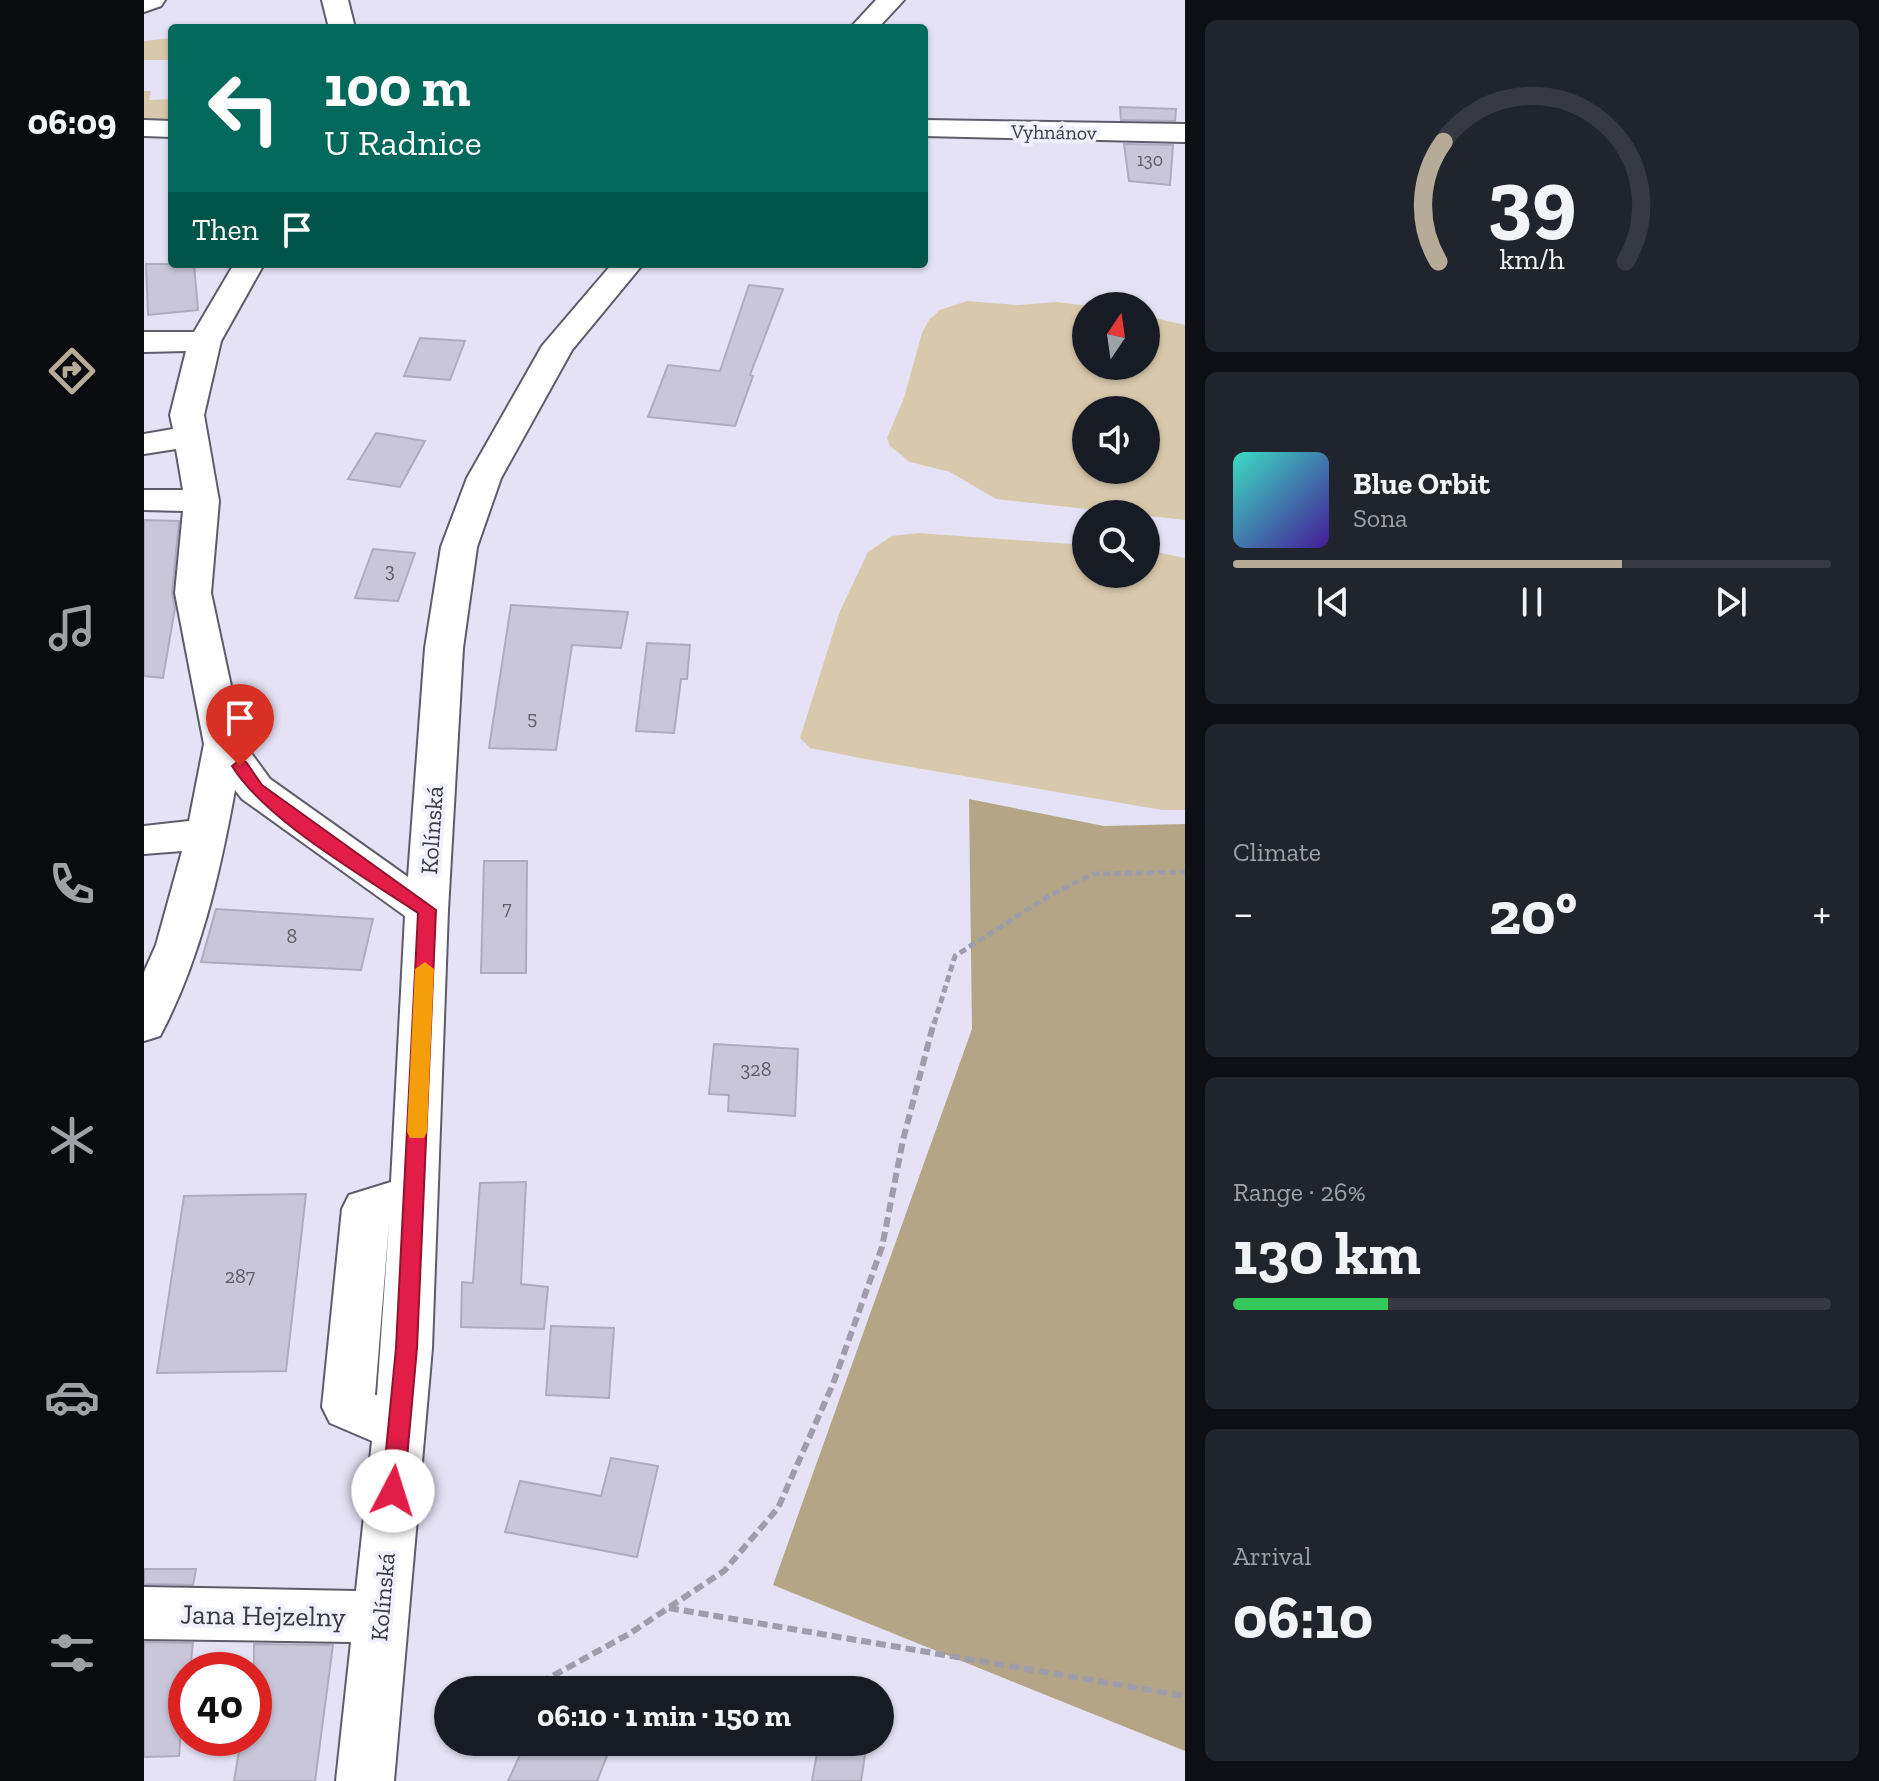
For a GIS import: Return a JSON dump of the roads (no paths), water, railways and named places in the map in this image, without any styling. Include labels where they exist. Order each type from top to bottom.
[{"type":"street","points":[[144,4],[152,0]]},
{"type":"street","points":[[335,0],[341,24]]},
{"type":"street","points":[[867,24],[891,0]]},
{"type":"street","points":[[144,128],[168,129]]},
{"type":"street","name":"Vyhnánov","points":[[928,128],[1185,133]]},
{"type":"street","points":[[144,1024],[177,945],[207,834],[224,744],[193,593],[202,501],[187,415],[205,341],[247,268]]},
{"type":"street","name":"Kolínská","points":[[365,1781],[399,1428],[348,1407],[366,1209],[414,1194],[427,910],[444,648],[459,547],[484,478],[558,346],[625,268]]},
{"type":"street","points":[[144,342],[205,341]]},
{"type":"street","points":[[144,444],[189,437]]},
{"type":"street","points":[[144,500],[202,501]]},
{"type":"street","points":[[224,744],[256,789],[427,910]]},
{"type":"street","points":[[144,840],[207,834]]},
{"type":"street","name":"Jana Hejzelny","points":[[144,1613],[381,1617]]}]
